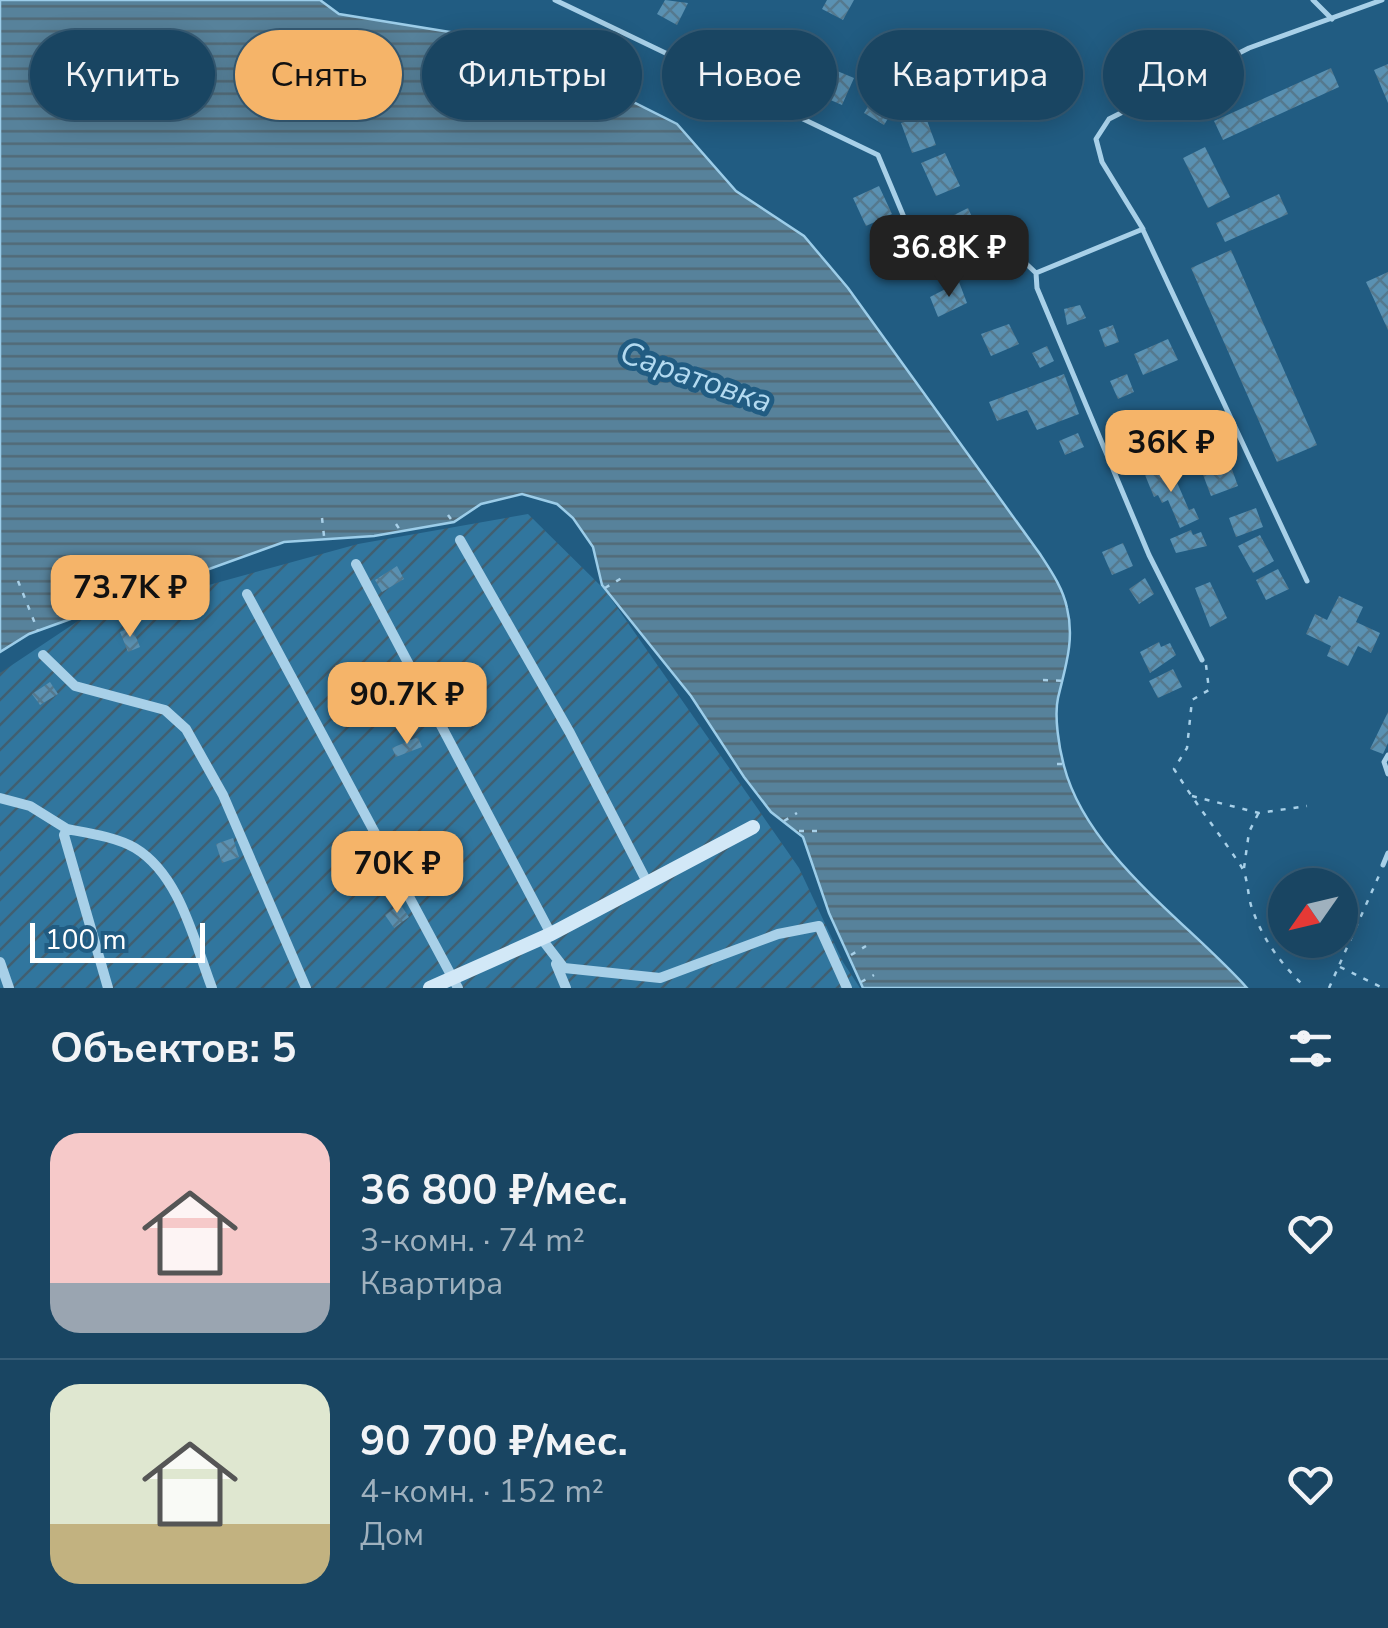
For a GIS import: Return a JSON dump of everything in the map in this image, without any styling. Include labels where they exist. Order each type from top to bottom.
[{"type":"street","points":[[460,540],[570,733],[646,882]]},
{"type":"street","points":[[356,564],[546,936],[566,988]]},
{"type":"street","points":[[247,594],[456,982]]},
{"type":"street","points":[[43,656],[75,686],[166,710],[186,729],[223,795],[306,988]]},
{"type":"street","points":[[0,798],[30,806],[68,829],[134,847],[162,871],[174,888],[212,988]]},
{"type":"street","points":[[430,988],[456,982],[753,827]]},
{"type":"street","points":[[68,829],[64,834],[108,988]]},
{"type":"street","points":[[551,954],[564,968],[589,974],[660,978],[778,934],[819,926],[847,988]]},
{"type":"street","points":[[0,962],[9,988]]},
{"type":"lane","points":[[555,0],[878,154],[910,234],[1019,257],[1036,273],[1037,288],[1149,555],[1204,662]]},
{"type":"lane","points":[[1313,0],[1333,19]]},
{"type":"lane","points":[[1306,581],[1143,229],[1102,162],[1096,138],[1109,119],[1249,48],[1382,0]]},
{"type":"lane","points":[[1036,273],[1143,229]]},
{"type":"lane","points":[[1388,755],[1384,762],[1388,774]]},
{"type":"lane","points":[[1384,865],[1388,853]]},
{"type":"path","points":[[448,515],[453,522]]},
{"type":"path","points":[[322,518],[324,536]]},
{"type":"path","points":[[396,524],[400,530]]},
{"type":"path","points":[[605,588],[625,576]]},
{"type":"path","points":[[18,581],[38,631]]},
{"type":"path","points":[[1204,662],[1209,690],[1192,700],[1188,748],[1174,769],[1244,870]]},
{"type":"path","points":[[1043,680],[1065,681]]},
{"type":"path","points":[[1057,764],[1063,764]]},
{"type":"path","points":[[1190,796],[1259,813],[1307,806]]},
{"type":"path","points":[[784,821],[797,813]]},
{"type":"path","points":[[1259,813],[1249,832],[1244,870],[1251,908],[1285,968],[1306,988]]},
{"type":"path","points":[[799,831],[816,831]]},
{"type":"path","points":[[1330,988],[1384,865]]},
{"type":"path","points":[[851,956],[866,946]]},
{"type":"path","points":[[1340,967],[1383,988]]},
{"type":"path","points":[[861,982],[874,975]]},
{"type":"shaded area","points":[[528,514],[605,590],[799,868],[843,962],[860,988],[0,988],[0,673],[78,621],[358,544]]},
{"type":"water","name":"Саратовка","points":[[0,0],[320,0],[339,14],[437,30],[422,30],[422,120],[642,120],[642,106],[662,120],[677,124],[736,191],[804,236],[848,288],[1060,587],[1069,620],[1070,643],[1058,698],[1057,723],[1064,766],[1076,798],[1094,829],[1142,886],[1247,988],[863,988],[829,913],[803,837],[771,812],[691,696],[602,585],[593,547],[573,518],[557,504],[522,494],[481,504],[454,522],[374,536],[284,542],[29,634],[0,652]]},
{"type":"building","points":[[665,0],[688,3],[677,25],[657,14]]},
{"type":"building","points":[[827,0],[854,0],[843,20],[822,9]]},
{"type":"building","points":[[1388,64],[1388,103],[1374,70]]},
{"type":"building","points":[[1331,68],[1339,87],[1223,140],[1214,121],[1244,120],[1244,107]]},
{"type":"building","points":[[837,71],[854,78],[842,105],[837,103]]},
{"type":"building","points":[[927,120],[936,145],[912,153],[901,123]]},
{"type":"building","points":[[1205,147],[1230,197],[1208,208],[1183,158]]},
{"type":"building","points":[[945,153],[960,186],[936,196],[921,163]]},
{"type":"building","points":[[879,186],[892,214],[866,226],[853,198]]},
{"type":"building","points":[[1279,194],[1288,214],[1225,242],[1216,223]]},
{"type":"building","points":[[968,208],[977,228],[952,241],[942,221]]},
{"type":"building","points":[[1231,250],[1317,445],[1277,462],[1191,268]]},
{"type":"building","points":[[1388,272],[1388,330],[1366,282]]},
{"type":"building","points":[[959,282],[967,303],[938,317],[930,297]]},
{"type":"building","points":[[1080,305],[1086,318],[1067,325],[1064,309]]},
{"type":"building","points":[[1009,324],[1019,344],[991,356],[981,334]]},
{"type":"building","points":[[1113,325],[1119,342],[1105,347],[1099,330]]},
{"type":"building","points":[[1168,339],[1178,360],[1143,375],[1134,354]]},
{"type":"building","points":[[1047,346],[1054,361],[1040,368],[1032,353]]},
{"type":"building","points":[[1064,374],[1079,414],[1037,430],[1027,410],[997,421],[989,402]]},
{"type":"building","points":[[1127,374],[1134,392],[1118,399],[1110,381]]},
{"type":"building","points":[[1078,433],[1084,447],[1065,455],[1059,441]]},
{"type":"building","points":[[1152,434],[1158,452],[1143,458],[1136,439]]},
{"type":"building","points":[[1226,453],[1238,486],[1211,496],[1199,464]]},
{"type":"building","points":[[1169,464],[1189,510],[1194,508],[1199,519],[1180,528],[1168,500],[1162,503],[1158,495],[1154,497],[1145,475]]},
{"type":"building","points":[[1256,508],[1263,527],[1236,537],[1229,518]]},
{"type":"building","points":[[1191,530],[1193,535],[1201,532],[1207,546],[1176,553],[1170,539]]},
{"type":"building","points":[[1260,535],[1274,561],[1253,573],[1238,546]]},
{"type":"building","points":[[1123,543],[1133,566],[1112,575],[1102,552]]},
{"type":"building","points":[[397,566],[404,579],[382,592],[375,580]]},
{"type":"building","points":[[1278,569],[1289,589],[1266,600],[1256,580]]},
{"type":"building","points":[[1145,578],[1154,594],[1139,604],[1129,589]]},
{"type":"building","points":[[1210,582],[1227,618],[1210,627],[1195,588]]},
{"type":"building","points":[[1339,596],[1363,607],[1356,622],[1380,633],[1371,653],[1358,646],[1348,666],[1327,656],[1331,646],[1306,634],[1315,614],[1327,620]]},
{"type":"building","points":[[132,627],[140,647],[128,652],[120,632]]},
{"type":"building","points":[[1159,642],[1161,647],[1170,643],[1176,655],[1150,673],[1140,652]]},
{"type":"building","points":[[1173,669],[1182,687],[1158,698],[1149,681]]},
{"type":"building","points":[[50,682],[58,694],[40,705],[32,694]]},
{"type":"building","points":[[1388,712],[1388,743],[1383,754],[1370,749]]},
{"type":"building","points":[[418,737],[422,747],[396,757],[392,748]]},
{"type":"building","points":[[233,838],[239,857],[222,863],[216,844]]},
{"type":"building","points":[[400,904],[409,917],[394,928],[385,915]]}]
